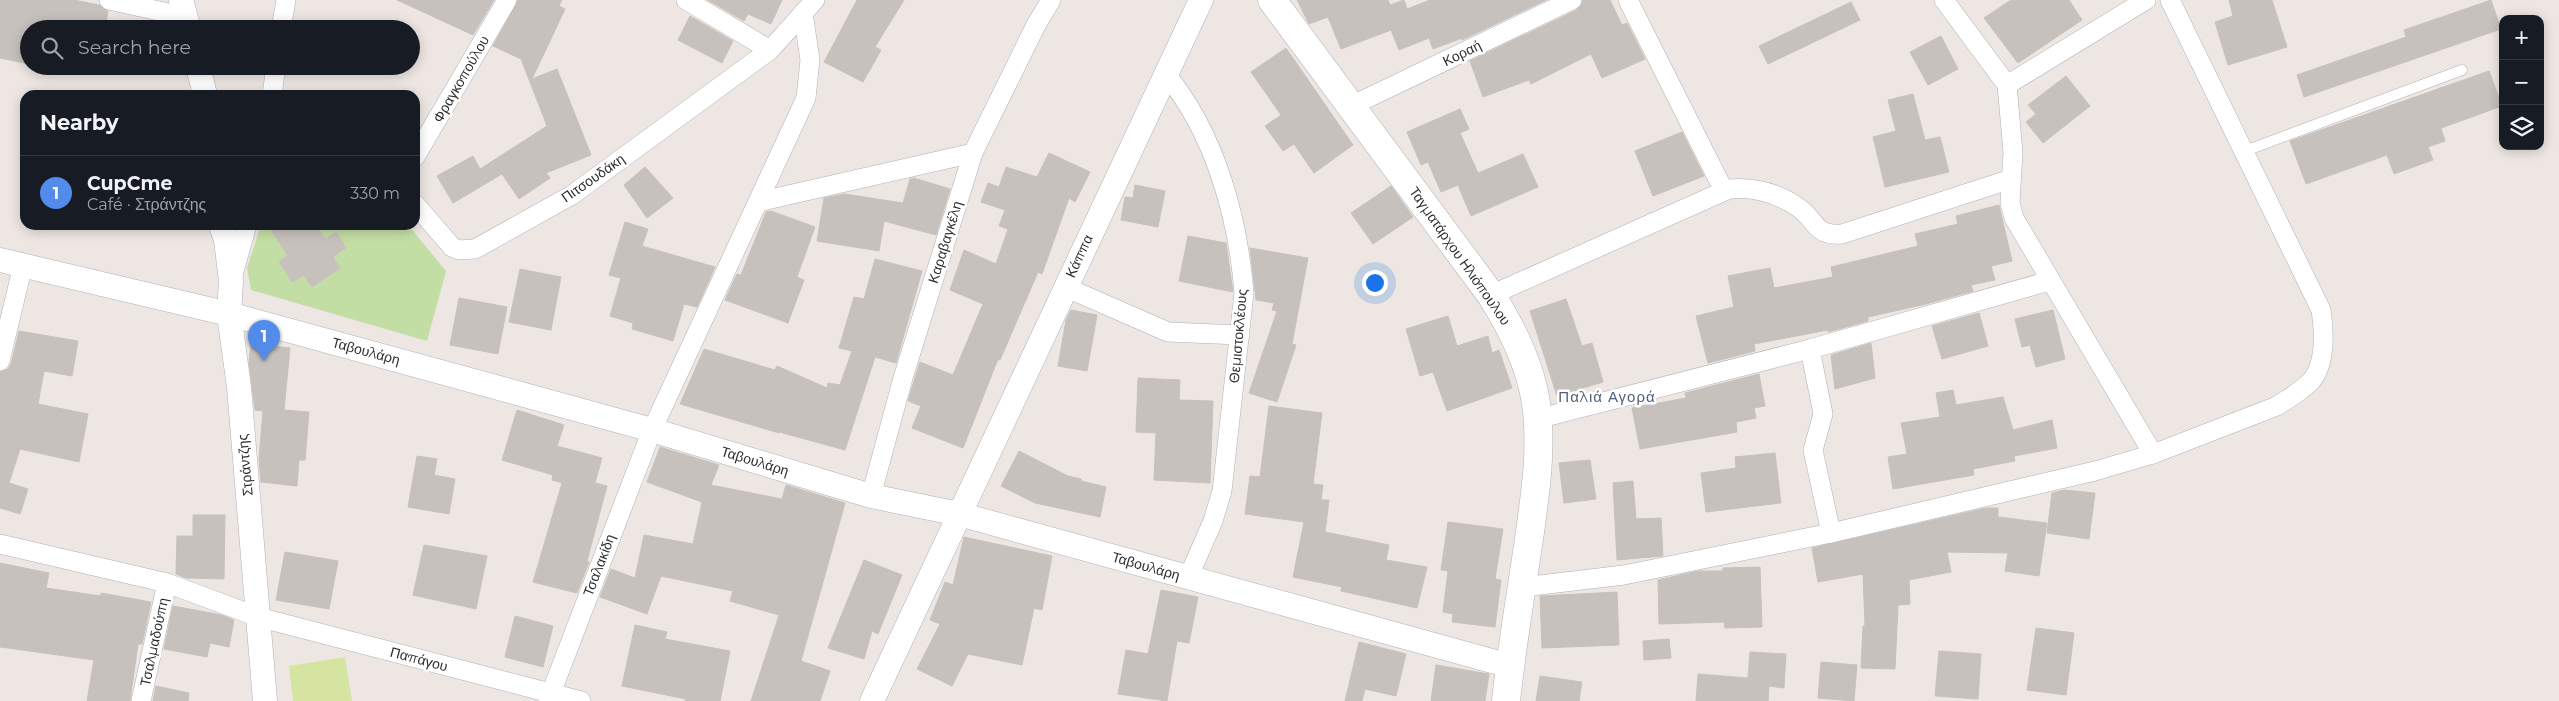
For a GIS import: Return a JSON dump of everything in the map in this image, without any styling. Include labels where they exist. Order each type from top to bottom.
[{"type":"main road","name":"Ταγματάρχου Ηλιόπουλου","points":[[1272,0],[1492,295],[1512,329],[1527,367],[1536,402],[1537,484],[1506,701]]},
{"type":"street","points":[[109,0],[185,15]]},
{"type":"street","points":[[283,20],[286,0]]},
{"type":"street","name":"Φραγκοπούλου","points":[[420,148],[507,0]]},
{"type":"street","points":[[686,0],[770,50]]},
{"type":"street","name":"Καραβαγκέλη","points":[[871,496],[903,378],[973,153],[1050,0]]},
{"type":"street","name":"Κάππα","points":[[872,701],[1165,73],[1201,0]]},
{"type":"street","name":"Κοραή","points":[[1351,106],[1572,0]]},
{"type":"street","points":[[1628,0],[1724,191]]},
{"type":"street","points":[[1944,0],[2007,85],[2012,126],[2010,203],[2014,218],[2049,281],[2153,454]]},
{"type":"street","points":[[2007,85],[2146,0]]},
{"type":"street","points":[[1523,587],[1624,576],[1831,532],[2125,464],[2277,406],[2297,394],[2313,378],[2319,362],[2323,327],[2320,310],[2245,151],[2170,0]]},
{"type":"street","name":"Πιτσουδάκη","points":[[420,210],[452,247],[459,250],[475,249],[572,195],[770,50],[809,6]]},
{"type":"street","name":"Τσαλακίδη","points":[[548,697],[652,430],[806,98],[810,60],[809,6]]},
{"type":"street","name":"Θεμιστοκλέους","points":[[1165,73],[1191,109],[1214,161],[1224,191],[1242,263],[1244,293],[1222,491],[1213,521],[1188,578]]},
{"type":"street","points":[[200,75],[203,90]]},
{"type":"street","points":[[273,90],[275,75]]},
{"type":"street","points":[[758,202],[973,153]]},
{"type":"street","points":[[1492,295],[1724,191],[1747,187],[1784,199],[1800,209],[1820,231],[1833,235],[1842,234],[2011,179]]},
{"type":"street","name":"Στράντζης","points":[[225,230],[231,280],[229,314],[239,387],[265,701]]},
{"type":"street","points":[[231,280],[246,230]]},
{"type":"street","points":[[0,361],[11,262]]},
{"type":"street","name":"Ταβουλάρη","points":[[11,262],[229,314],[652,430],[871,496],[959,514],[1510,666]]},
{"type":"street","points":[[1537,419],[1810,349],[2049,281]]},
{"type":"street","points":[[1065,287],[1168,332],[1240,335]]},
{"type":"street","points":[[1810,349],[1823,414],[1813,450],[1831,532]]},
{"type":"street","name":"Παπάγου","points":[[0,544],[167,583],[258,617],[548,697],[581,701]]},
{"type":"street","name":"Τσαλμαδούπη","points":[[141,701],[167,583]]},
{"type":"lane","points":[[2245,151],[2462,70]]},
{"type":"green space","points":[[259,230],[412,230],[446,271],[427,341],[251,290],[247,268]]},
{"type":"green space","points":[[345,657],[352,701],[293,701],[289,666]]},
{"type":"building","points":[[0,0],[74,0],[99,5],[108,11],[106,20],[20,20],[20,62],[0,58]]},
{"type":"building","points":[[397,0],[494,0],[473,35]]},
{"type":"building","points":[[518,0],[562,0],[559,6],[565,9],[532,79],[557,69],[591,155],[546,173],[550,178],[519,199],[502,174],[453,203],[437,176],[473,156],[480,169],[547,126],[521,59],[493,46]]},
{"type":"building","points":[[708,0],[782,0],[771,24],[748,14],[744,21]]},
{"type":"building","points":[[857,0],[904,0],[875,47],[881,50],[863,82],[824,62]]},
{"type":"building","points":[[1297,0],[1388,0],[1390,5],[1404,0],[1407,9],[1430,0],[1546,0],[1462,40],[1462,38],[1433,49],[1429,38],[1399,50],[1391,30],[1341,49],[1328,17],[1309,24]]},
{"type":"building","points":[[1583,0],[1610,0],[1622,25],[1627,23],[1645,59],[1602,78],[1591,54],[1531,84],[1529,80],[1483,97],[1470,61],[1577,10]]},
{"type":"building","points":[[2011,0],[2069,0],[2082,20],[2018,63],[1984,18]]},
{"type":"building","points":[[2229,0],[2272,0],[2287,47],[2228,65],[2215,22],[2233,16]]},
{"type":"building","points":[[2491,0],[2499,23],[2499,30],[2304,97],[2297,75],[2406,37],[2404,30]]},
{"type":"building","points":[[1851,2],[1860,20],[1768,64],[1759,46]]},
{"type":"building","points":[[690,16],[733,41],[722,63],[678,40]]},
{"type":"building","points":[[1941,36],[1958,69],[1928,85],[1910,52]]},
{"type":"building","points":[[1286,48],[1353,145],[1314,173],[1294,144],[1283,151],[1265,126],[1281,115],[1251,72]]},
{"type":"building","points":[[2489,71],[2499,98],[2499,107],[2441,128],[2445,141],[2428,147],[2433,160],[2394,174],[2387,155],[2306,184],[2290,141]]},
{"type":"building","points":[[2066,76],[2090,106],[2043,143],[2026,122],[2036,114],[2028,105]]},
{"type":"building","points":[[1913,94],[1925,140],[1940,137],[1949,172],[1885,187],[1873,137],[1896,131],[1888,100]]},
{"type":"building","points":[[1460,109],[1469,129],[1460,133],[1478,173],[1523,154],[1538,187],[1471,216],[1458,185],[1441,192],[1428,162],[1421,165],[1407,132]]},
{"type":"building","points":[[1682,132],[1704,176],[1653,196],[1635,151]]},
{"type":"building","points":[[1049,153],[1090,172],[1075,202],[1069,198],[1042,274],[1038,272],[1000,360],[998,359],[963,448],[912,428],[921,406],[908,401],[920,362],[953,375],[983,304],[950,290],[964,250],[996,264],[1008,229],[999,226],[1005,210],[981,202],[988,183],[999,187],[1006,167],[1037,177]]},
{"type":"building","points":[[645,167],[673,198],[647,218],[624,185]]},
{"type":"building","points":[[914,178],[950,189],[936,235],[884,221],[879,251],[817,241],[824,198],[845,194],[903,203],[910,179]]},
{"type":"building","points":[[1135,185],[1165,191],[1158,227],[1121,220],[1125,197],[1133,198]]},
{"type":"building","points":[[1391,186],[1413,217],[1373,244],[1351,213]]},
{"type":"building","points":[[1999,205],[2012,261],[1991,266],[1995,280],[1971,285],[1973,291],[1868,317],[1868,321],[1828,332],[1828,330],[1754,344],[1755,351],[1708,363],[1696,316],[1734,307],[1728,276],[1770,268],[1774,288],[1833,277],[1831,267],[1918,246],[1915,234],[1958,224],[1956,216]]},
{"type":"building","points":[[771,211],[815,227],[797,277],[804,280],[788,323],[725,300],[737,274],[741,275],[766,212]]},
{"type":"building","points":[[625,222],[648,229],[642,246],[715,267],[697,307],[684,304],[673,341],[632,329],[633,323],[610,316],[621,278],[609,275]]},
{"type":"building","points":[[271,230],[319,230],[325,239],[336,232],[346,248],[333,257],[340,268],[312,287],[304,275],[292,282],[279,261],[288,256]]},
{"type":"building","points":[[1188,236],[1226,243],[1233,292],[1179,281]]},
{"type":"building","points":[[1250,248],[1308,258],[1292,344],[1296,345],[1277,402],[1249,393],[1277,311],[1272,310],[1274,303],[1256,300]]},
{"type":"building","points":[[875,259],[922,271],[896,363],[875,357],[845,450],[680,404],[704,349],[775,370],[777,366],[827,388],[828,383],[840,385],[852,351],[839,348],[854,297],[864,299]]},
{"type":"building","points":[[520,269],[561,277],[551,330],[509,322]]},
{"type":"building","points":[[459,298],[507,307],[498,354],[450,345]]},
{"type":"building","points":[[1566,299],[1582,346],[1592,343],[1603,382],[1557,396],[1530,311]]},
{"type":"building","points":[[1071,310],[1097,315],[1087,371],[1058,366],[1066,320]]},
{"type":"building","points":[[2053,310],[2065,359],[2036,367],[2030,345],[2022,347],[2015,319]]},
{"type":"building","points":[[1979,313],[1988,346],[1942,359],[1932,326]]},
{"type":"building","points":[[1448,316],[1457,346],[1488,336],[1492,353],[1499,350],[1512,388],[1447,411],[1433,372],[1420,376],[1406,329]]},
{"type":"building","points":[[19,331],[78,341],[72,376],[44,371],[38,404],[88,414],[79,462],[20,449],[9,483],[28,489],[20,514],[0,508],[0,372],[8,369],[11,364]]},
{"type":"building","points":[[1871,343],[1875,378],[1835,389],[1831,355]]},
{"type":"building","points":[[251,344],[290,348],[284,410],[309,412],[305,460],[299,460],[297,486],[261,482],[259,459],[263,411],[255,410],[249,362]]},
{"type":"building","points":[[1759,374],[1765,406],[1754,408],[1756,418],[1736,422],[1737,432],[1640,449],[1632,408],[1686,398],[1685,393]]},
{"type":"building","points":[[1138,378],[1180,380],[1179,400],[1213,401],[1210,483],[1154,480],[1156,433],[1136,432]]},
{"type":"building","points":[[1953,390],[1956,405],[2003,397],[2013,430],[2052,420],[2057,448],[2014,456],[2015,461],[1973,469],[1974,475],[1893,489],[1888,457],[1907,454],[1901,423],[1940,417],[1936,393]]},
{"type":"building","points":[[1269,406],[1322,413],[1313,484],[1323,485],[1321,500],[1329,500],[1325,532],[1389,545],[1386,560],[1427,567],[1417,608],[1341,591],[1342,587],[1293,577],[1304,522],[1245,514],[1250,476],[1260,477]]},
{"type":"building","points":[[517,410],[564,425],[557,446],[602,458],[595,483],[607,486],[587,561],[589,562],[577,593],[533,582],[562,483],[552,480],[553,475],[502,460]]},
{"type":"building","points":[[660,447],[719,465],[711,485],[782,499],[786,485],[845,503],[801,661],[830,671],[820,701],[751,701],[779,615],[730,601],[733,591],[661,576],[647,614],[600,597],[611,569],[635,578],[644,535],[693,544],[702,502],[647,482]]},
{"type":"building","points":[[1019,451],[1068,476],[1106,487],[1100,517],[1035,503],[1001,486]]},
{"type":"building","points":[[1775,453],[1781,503],[1706,512],[1701,473],[1736,468],[1735,457]]},
{"type":"building","points":[[417,456],[437,459],[434,475],[455,479],[449,514],[408,507]]},
{"type":"building","points":[[1590,460],[1596,499],[1564,503],[1559,463]]},
{"type":"building","points":[[1633,481],[1636,519],[1661,518],[1663,556],[1617,560],[1613,483]]},
{"type":"building","points":[[2065,490],[2095,493],[2089,539],[2047,533],[2052,493]]},
{"type":"building","points":[[1986,508],[1998,508],[1998,517],[2047,523],[2039,576],[2005,571],[2008,553],[1947,552],[1951,572],[1909,580],[1910,604],[1898,605],[1895,669],[1861,668],[1863,626],[1865,626],[1863,574],[1818,582],[1812,548]]},
{"type":"building","points":[[193,515],[225,515],[224,579],[186,578],[176,574],[177,536],[193,536]]},
{"type":"building","points":[[1448,522],[1503,529],[1495,579],[1501,580],[1495,627],[1452,622],[1453,614],[1443,612],[1448,571],[1441,570]]},
{"type":"building","points":[[964,537],[1052,556],[1042,610],[1034,608],[1022,665],[968,654],[952,686],[917,669],[940,624],[930,620],[945,582],[953,585]]},
{"type":"building","points":[[424,545],[487,556],[476,609],[413,595]]},
{"type":"building","points":[[285,552],[338,561],[329,609],[276,600]]},
{"type":"building","points":[[864,560],[902,575],[878,634],[872,631],[864,659],[828,648]]},
{"type":"building","points":[[0,563],[49,573],[46,588],[101,596],[101,593],[151,602],[142,644],[138,644],[130,701],[87,701],[94,660],[0,647]]},
{"type":"building","points":[[1760,567],[1762,627],[1725,628],[1724,622],[1659,624],[1658,580],[1698,571],[1723,571],[1723,568]]},
{"type":"building","points":[[1161,590],[1198,597],[1189,643],[1177,641],[1167,701],[1118,694],[1126,650],[1148,654]]},
{"type":"building","points":[[1617,592],[1619,645],[1542,648],[1540,596]]},
{"type":"building","points":[[173,606],[222,615],[234,620],[229,647],[210,643],[207,657],[164,649]]},
{"type":"building","points":[[515,616],[553,626],[543,667],[505,657]]},
{"type":"building","points":[[635,625],[667,632],[665,639],[730,651],[720,701],[685,701],[686,699],[622,686]]},
{"type":"building","points":[[2036,628],[2074,633],[2066,695],[2027,690]]},
{"type":"building","points":[[1669,639],[1671,658],[1644,660],[1643,641]]},
{"type":"building","points":[[1359,642],[1406,654],[1396,696],[1365,689],[1362,701],[1345,701]]},
{"type":"building","points":[[1939,651],[1981,654],[1978,699],[1935,696]]},
{"type":"building","points":[[1750,652],[1786,654],[1784,688],[1769,686],[1768,701],[1696,701],[1698,674],[1748,678]]},
{"type":"building","points":[[1821,662],[1857,665],[1854,701],[1818,698]]},
{"type":"building","points":[[1436,665],[1489,674],[1485,701],[1431,701]]},
{"type":"building","points":[[1540,676],[1582,682],[1579,701],[1536,701]]},
{"type":"building","points":[[156,686],[189,693],[188,701],[153,701]]},
{"type":"place","name":"CupCme","points":[[264,361]]},
{"type":"district","name":"Παλιά Αγορά","points":[[1607,396]]}]
